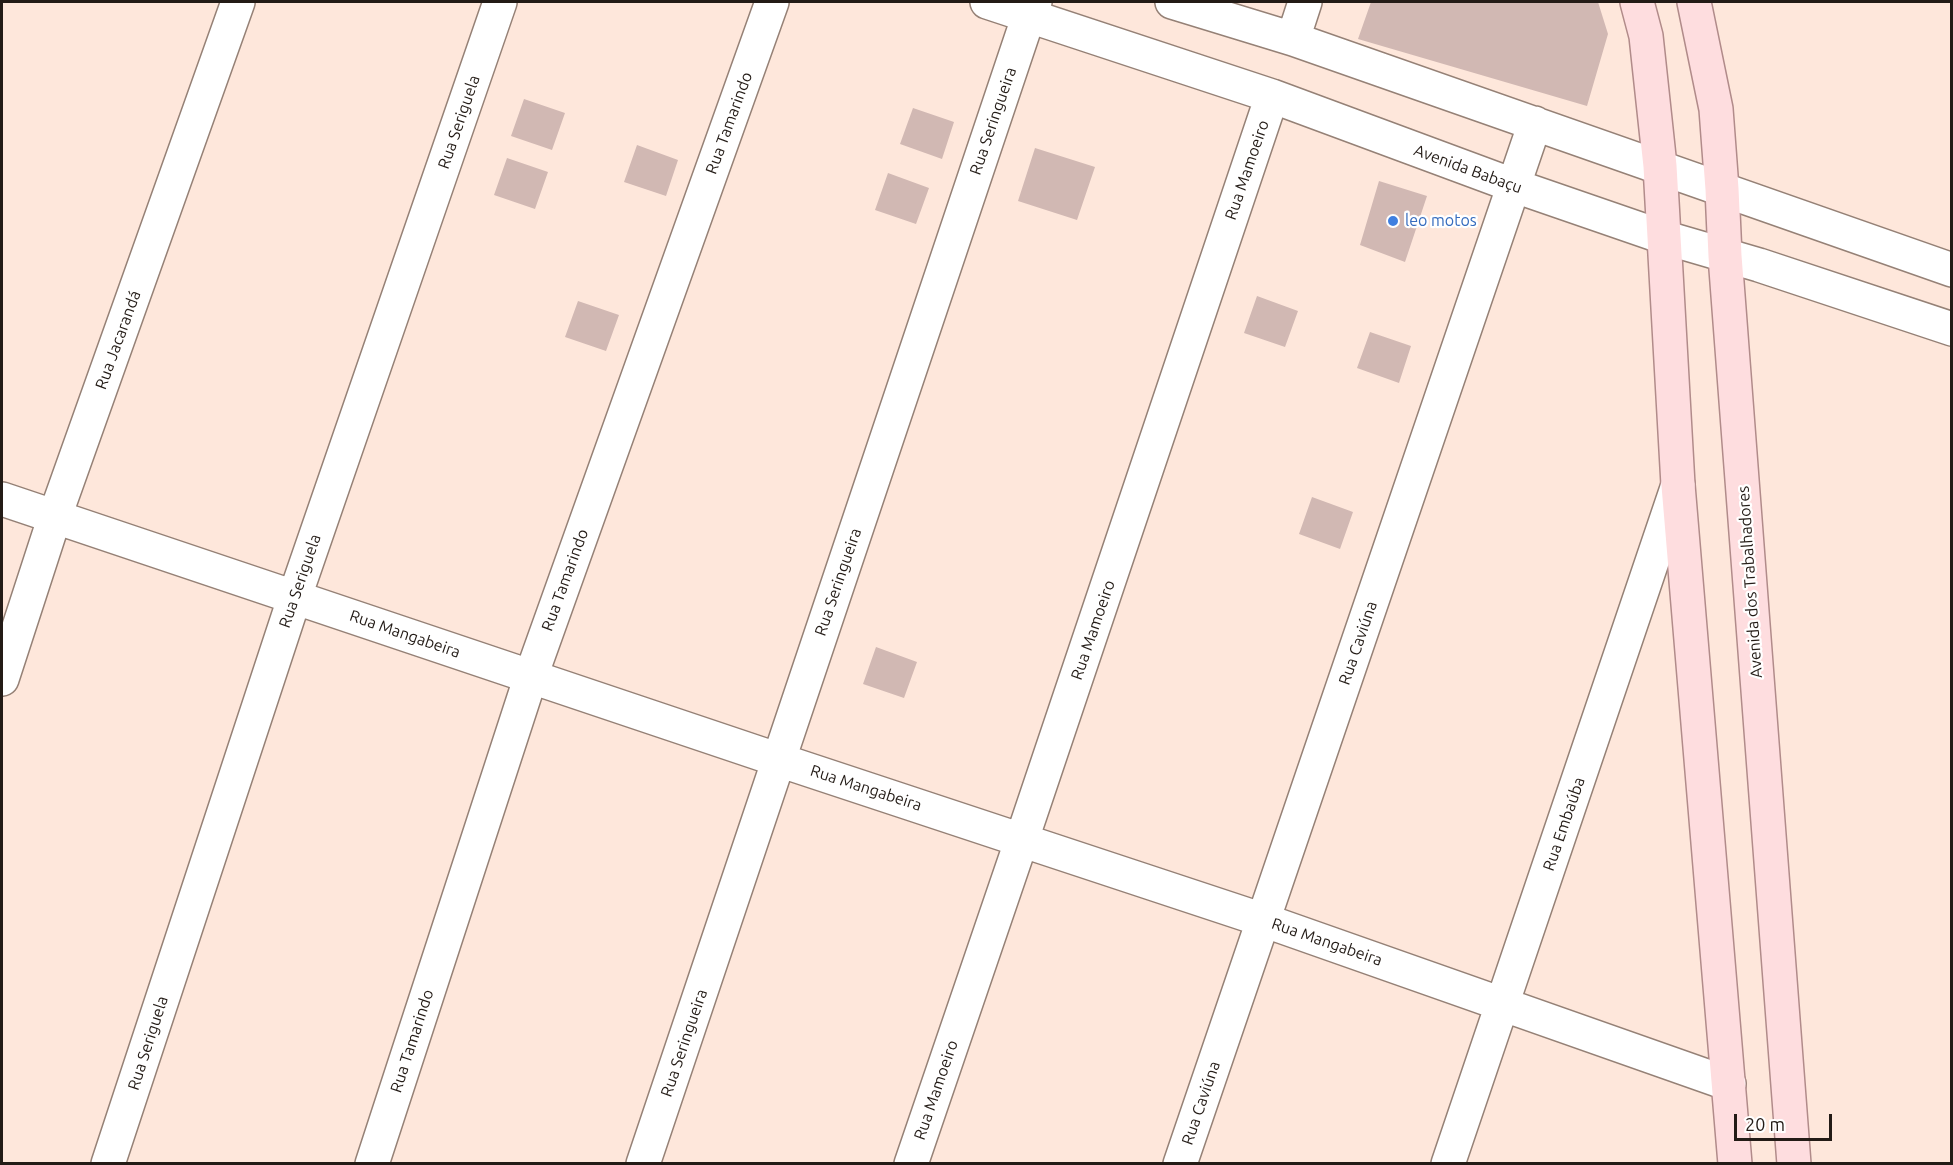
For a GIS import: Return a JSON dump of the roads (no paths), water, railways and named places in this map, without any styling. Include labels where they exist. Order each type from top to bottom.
[{"type":"main road","points":[[1637,2],[1646,36],[1660,166],[1678,485],[1735,1164]]},
{"type":"main road","name":"Avenida dos Trabalhadores","points":[[1694,2],[1716,109],[1725,256],[1794,1164]]},
{"type":"street","name":"Rua Jacarandá","points":[[2,679],[55,516],[238,2]]},
{"type":"street","name":"Rua Seriguela","points":[[108,1164],[295,596],[500,2]]},
{"type":"street","name":"Rua Tamarindo","points":[[372,1164],[531,676],[772,2]]},
{"type":"street","name":"Avenida Babaçu","points":[[987,2],[1032,8],[1515,186],[1663,237],[1759,265],[1952,329]]},
{"type":"street","points":[[1172,2],[1293,39],[1952,270]]},
{"type":"street","points":[[1293,39],[1305,2]]},
{"type":"street","name":"Rua Seringueira","points":[[643,1164],[1032,8]]},
{"type":"street","name":"Rua Mamoeiro","points":[[911,1164],[1272,96]]},
{"type":"street","name":"Rua Caviúna","points":[[1180,1164],[1536,123]]},
{"type":"street","name":"Rua Embaúba","points":[[1448,1164],[1678,485]]},
{"type":"street","name":"Rua Mangabeira","points":[[2,499],[1263,920],[1729,1084]]},
{"type":"street","points":[[1718,1164],[1732,1121]]},
{"type":"place","name":"leo motos","points":[[1393,221]]}]
